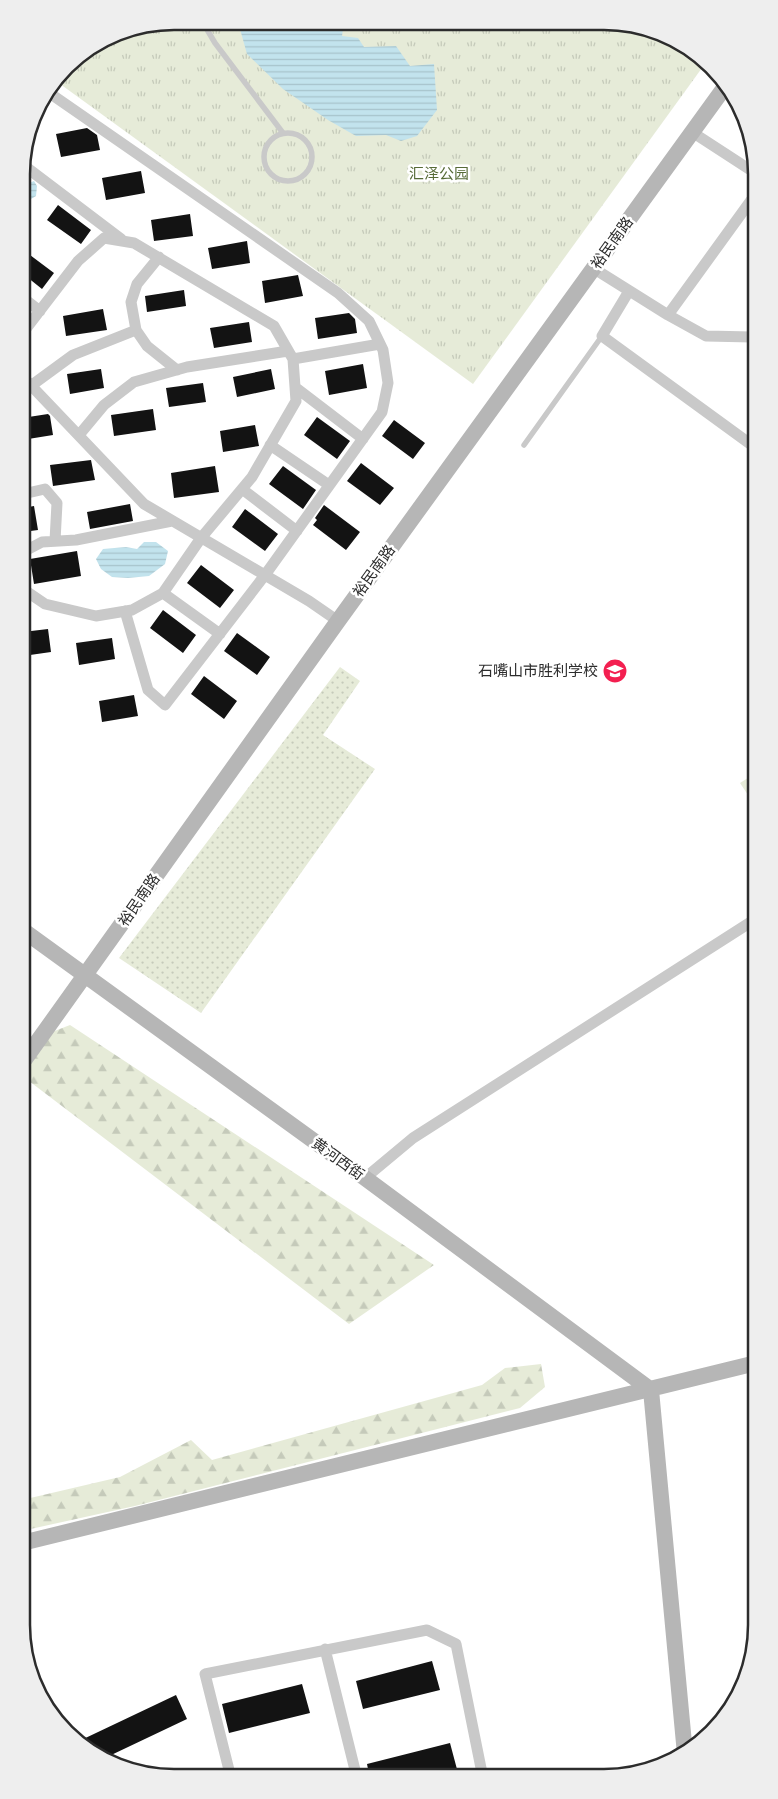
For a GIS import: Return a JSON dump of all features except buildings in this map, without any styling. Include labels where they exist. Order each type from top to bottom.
[{"type":"street","name":"裕民南路","points":[[30,1051],[338,621],[722,91]]},
{"type":"street","points":[[53,96],[338,294],[369,321],[383,350],[388,383],[382,412],[265,575],[165,705],[148,690],[125,611]]},
{"type":"street","points":[[692,132],[748,168]]},
{"type":"street","points":[[30,170],[122,240]]},
{"type":"street","points":[[668,315],[748,205]]},
{"type":"street","points":[[30,324],[78,261],[104,238],[134,243],[274,326],[290,355],[296,400],[252,477],[201,538],[163,593],[132,610],[96,616],[44,604],[30,594]]},
{"type":"street","points":[[159,257],[137,284],[131,302],[136,330],[147,346],[177,370]]},
{"type":"street","points":[[593,268],[668,315],[706,336],[748,337]]},
{"type":"street","points":[[629,291],[602,336],[748,443]]},
{"type":"street","points":[[30,303],[40,311]]},
{"type":"street","points":[[136,330],[73,355],[32,385],[144,504],[309,601],[338,621]]},
{"type":"street","points":[[78,435],[104,405],[134,382],[187,367],[380,344]]},
{"type":"street","points":[[295,388],[363,438]]},
{"type":"street","points":[[270,445],[330,485]]},
{"type":"street","points":[[30,492],[45,489],[57,503],[55,542]]},
{"type":"street","points":[[242,489],[297,531]]},
{"type":"street","points":[[30,548],[42,542],[76,540],[172,521]]},
{"type":"street","points":[[163,593],[220,634]]},
{"type":"street","points":[[365,1178],[412,1138],[748,928]]},
{"type":"street","name":"黄河西街","points":[[30,935],[365,1178],[650,1390]]},
{"type":"street","points":[[30,1541],[748,1365]]},
{"type":"street","points":[[650,1390],[684,1745]]},
{"type":"street","points":[[229,1769],[205,1674],[427,1630],[456,1644],[481,1769]]},
{"type":"street","points":[[325,1649],[355,1769]]},
{"type":"lane","points":[[207,30],[214,43],[283,134]]},
{"type":"lane","points":[[289,132],[298,134],[306,140],[311,148],[313,157],[311,166],[305,174],[297,179],[288,181],[279,179],[271,173],[266,166],[264,156],[266,147],[272,139],[283,134],[289,132]]},
{"type":"lane","points":[[524,445],[602,336]]},
{"type":"green space","name":"汇泽公园","points":[[174,30],[604,30],[623,31],[651,38],[684,54],[702,69],[473,384],[61,85],[79,66],[102,49],[127,38],[155,31]]},
{"type":"green space","points":[[340,667],[360,681],[323,735],[375,769],[201,1013],[119,958]]},
{"type":"green space","points":[[748,778],[748,795],[740,783]]},
{"type":"green space","points":[[70,1025],[434,1265],[349,1324],[30,1082],[30,1055],[47,1034]]},
{"type":"green space","points":[[541,1364],[545,1387],[520,1408],[135,1506],[30,1529],[30,1498],[120,1477],[191,1440],[212,1460],[482,1385],[505,1368]]},
{"type":"water","points":[[240,30],[343,30],[342,36],[358,38],[364,47],[396,46],[410,66],[434,64],[437,110],[417,136],[401,141],[386,135],[356,136],[328,120],[283,89],[247,54]]},
{"type":"water","points":[[34,181],[37,186],[36,196],[30,200],[30,183]]},
{"type":"water","points":[[144,542],[156,542],[168,551],[165,564],[149,576],[112,577],[101,569],[96,559],[103,549],[126,547],[137,549]]},
{"type":"place","name":"石嘴山市胜利学校","points":[[615,671]]}]
